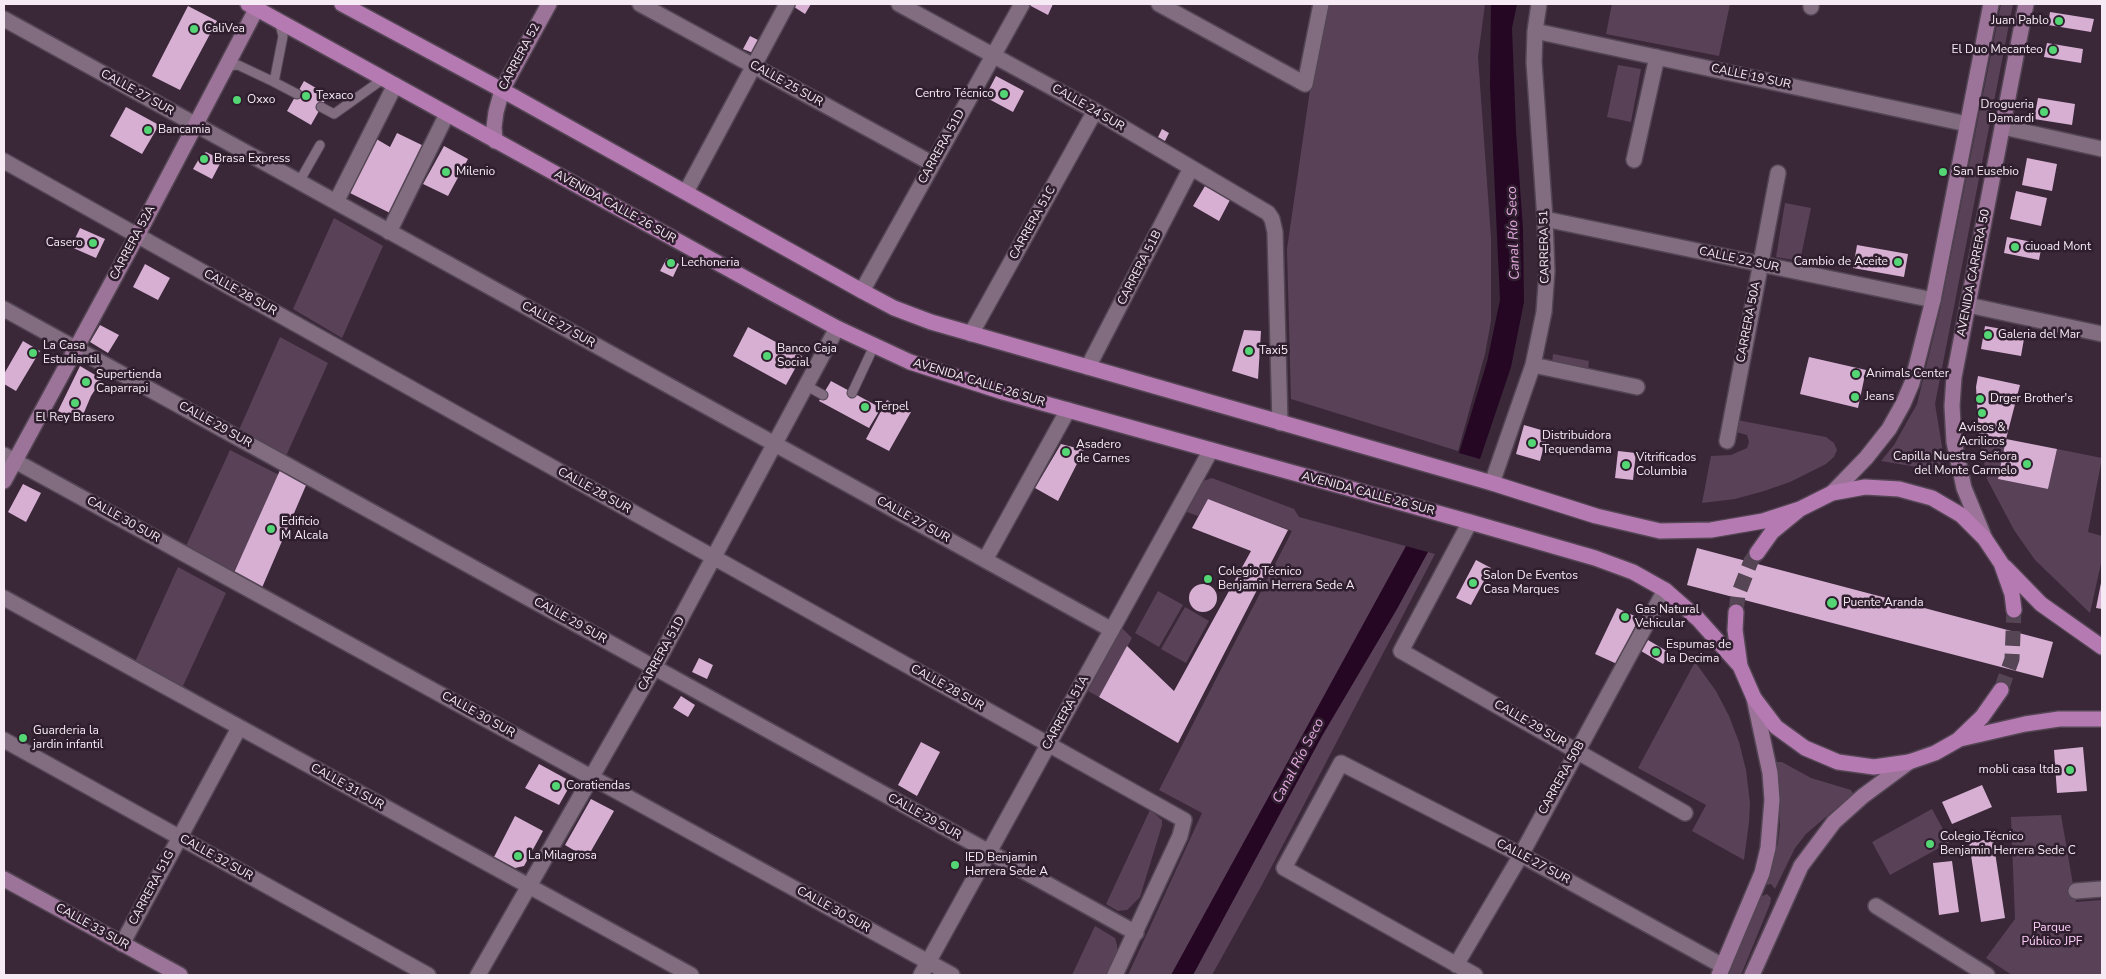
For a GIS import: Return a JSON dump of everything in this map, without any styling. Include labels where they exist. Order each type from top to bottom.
[{"type":"main road","points":[[342,4],[502,90],[862,291],[912,315],[971,334],[1492,483],[1596,516],[1660,531],[1710,530],[1763,521],[1800,509],[1832,494],[1866,487],[1900,489],[1932,498],[1961,515],[1985,539],[2001,563],[2041,604],[2102,647]]},
{"type":"main road","name":"CARRERA 52","points":[[494,141],[496,112],[502,90],[549,4]]},
{"type":"main road","points":[[1832,494],[1889,429],[1912,383],[1933,300],[1991,4]]},
{"type":"main road","name":"AVENIDA CARRERA 50","points":[[1985,539],[1964,488],[1954,442],[1952,406],[1954,377],[2026,4]]},
{"type":"main road","name":"AVENIDA CALLE 26 SUR","points":[[255,5],[279,21],[494,141],[837,328],[874,346],[929,369],[1068,410],[1470,522],[1633,572],[1665,590],[1698,619],[1740,666]]},
{"type":"main road","name":"CARRERA 52A","points":[[4,481],[9,458],[76,349],[227,66],[255,5]]},
{"type":"main road","points":[[1757,552],[1772,532],[1800,509]]},
{"type":"main road","points":[[2001,563],[2012,594],[2014,610]]},
{"type":"main road","points":[[1721,970],[1762,873],[1771,827],[1770,773],[1754,698],[1740,666],[1734,630],[1736,612]]},
{"type":"main road","points":[[1754,698],[1776,726],[1805,748],[1838,762],[1874,767],[1909,762],[1935,754],[1958,740],[1982,717],[2001,690]]},
{"type":"main road","points":[[1958,740],[2025,724],[2059,719],[2102,719]]},
{"type":"main road","points":[[1752,975],[1807,858],[1834,822],[1863,796],[1909,762]]},
{"type":"main road","name":"CALLE 33 SUR","points":[[4,879],[180,975]]},
{"type":"street","name":"CALLE 25 SUR","points":[[640,4],[933,164]]},
{"type":"street","points":[[686,192],[788,4]]},
{"type":"street","name":"CALLE 24 SUR","points":[[899,4],[1095,112],[1262,210],[1272,219],[1275,232],[1280,423]]},
{"type":"street","name":"CARRERA 51D","points":[[862,291],[1022,4]]},
{"type":"street","points":[[1159,4],[1305,84],[1321,4]]},
{"type":"street","name":"CARRERA 51","points":[[1492,483],[1534,365],[1544,312],[1547,279],[1545,219],[1534,62],[1535,31],[1539,4]]},
{"type":"street","name":"CALLE 27 SUR","points":[[4,20],[1112,630]]},
{"type":"street","name":"CALLE 19 SUR","points":[[1535,31],[1967,124]]},
{"type":"street","points":[[1634,160],[1657,57]]},
{"type":"street","points":[[336,202],[389,82]]},
{"type":"street","name":"CARRERA 51C","points":[[971,334],[1095,112]]},
{"type":"street","points":[[389,232],[447,114]]},
{"type":"street","points":[[2003,127],[2102,149]]},
{"type":"street","name":"CALLE 28 SUR","points":[[4,161],[1184,820],[1180,836],[1136,933]]},
{"type":"street","name":"CARRERA 51B","points":[[1088,367],[1191,168]]},
{"type":"street","name":"CARRERA 50A","points":[[1727,442],[1778,173]]},
{"type":"street","name":"CALLE 22 SUR","points":[[1545,219],[1933,300]]},
{"type":"street","points":[[1968,305],[2102,334]]},
{"type":"street","name":"CALLE 29 SUR","points":[[4,309],[1136,933]]},
{"type":"street","name":"CARRERA 51D","points":[[478,975],[654,668],[715,558],[837,328]]},
{"type":"street","points":[[1534,365],[1637,387]]},
{"type":"street","points":[[985,560],[1068,410]]},
{"type":"street","name":"CARRERA 51A","points":[[925,969],[1211,450]]},
{"type":"street","name":"CALLE 30 SUR","points":[[9,458],[592,778],[925,969],[952,975]]},
{"type":"street","name":"CALLE 29 SUR","points":[[1470,522],[1401,651],[1685,813]]},
{"type":"street","name":"CARRERA 50B","points":[[1456,965],[1521,855],[1665,590]]},
{"type":"street","name":"CALLE 31 SUR","points":[[4,598],[691,975]]},
{"type":"street","name":"CARRERA 51G","points":[[122,944],[239,728]]},
{"type":"street","name":"CALLE 32 SUR","points":[[4,740],[428,975]]},
{"type":"street","name":"CALLE 27 SUR","points":[[1456,965],[1284,868],[1341,763],[1521,855],[1721,970]]},
{"type":"street","points":[[2076,891],[2102,889]]},
{"type":"street","points":[[1876,906],[1983,974]]},
{"type":"street","points":[[1115,975],[1136,933]]},
{"type":"street","points":[[1456,965],[1475,975]]},
{"type":"lane","points":[[274,82],[283,36],[279,21]]},
{"type":"lane","points":[[227,66],[238,65],[296,94]]},
{"type":"lane","points":[[321,107],[334,114],[389,82]]},
{"type":"lane","points":[[299,182],[320,145]]},
{"type":"lane","points":[[852,392],[874,346]]},
{"type":"lane","points":[[807,386],[823,395]]},
{"type":"green space","points":[[1328,4],[1485,4],[1478,57],[1491,238],[1491,321],[1485,354],[1458,451],[1291,399],[1287,249],[1311,83]]},
{"type":"green space","points":[[1612,4],[1730,4],[1719,56],[1606,34]]},
{"type":"green space","points":[[2001,4],[2013,4],[1935,404],[1947,477],[1923,468],[1881,461],[1894,445],[1917,404],[1940,310]]},
{"type":"green space","points":[[1618,65],[1641,69],[1631,122],[1607,117]]},
{"type":"green space","points":[[1785,203],[1811,208],[1800,261],[1776,257]]},
{"type":"green space","points":[[334,218],[383,246],[342,338],[293,309]]},
{"type":"green space","points":[[280,337],[328,363],[286,456],[239,430]]},
{"type":"green space","points":[[1553,354],[1589,361],[1588,369],[1552,363]]},
{"type":"green space","points":[[1737,420],[1826,437],[1834,443],[1837,450],[1834,457],[1826,464],[1790,482],[1735,499],[1702,503],[1711,456],[1731,455],[1747,448],[1749,442],[1747,435],[1736,432]]},
{"type":"green space","points":[[1979,434],[2006,439],[1998,479],[2048,489],[2057,449],[2102,458],[2088,532],[2102,536],[2102,559],[2090,613],[2035,560],[2014,530],[1987,479]]},
{"type":"green space","points":[[230,450],[279,475],[234,572],[186,546]]},
{"type":"green space","points":[[1212,478],[1294,509],[1299,517],[1435,554],[1263,883],[1212,975],[1128,975],[1202,813],[1159,790],[1292,531],[1208,499],[1198,516],[1184,511],[1200,482]]},
{"type":"green space","points":[[178,567],[226,593],[182,688],[135,662]]},
{"type":"green space","points":[[1158,591],[1183,605],[1159,647],[1135,633]]},
{"type":"green space","points":[[1185,607],[1209,621],[1186,663],[1161,649]]},
{"type":"green space","points":[[1122,628],[1132,638],[1099,697],[1088,691]]},
{"type":"green space","points":[[1695,662],[1716,691],[1729,716],[1739,742],[1746,770],[1750,803],[1744,860],[1692,831],[1706,805],[1638,768]]},
{"type":"green space","points":[[1782,762],[1811,778],[1851,790],[1853,794],[1850,800],[1834,810],[1806,834],[1795,848],[1775,889],[1771,884],[1766,885],[1778,843],[1780,825],[1775,763]]},
{"type":"green space","points":[[1932,809],[1950,842],[1890,875],[1872,842]]},
{"type":"green space","points":[[1150,810],[1162,820],[1162,825],[1140,897],[1127,910],[1118,911],[1106,904]]},
{"type":"green space","name":"Parque Público JPF","points":[[2061,815],[2076,902],[2102,900],[2102,975],[2012,975],[1986,958],[2015,919],[2011,817]]},
{"type":"green space","points":[[1767,894],[1771,898],[1770,904],[1741,975],[1728,975],[1759,899]]},
{"type":"green space","points":[[1095,926],[1115,938],[1117,954],[1106,975],[1072,975]]},
{"type":"water","name":"Canal Río Seco","points":[[1491,4],[1517,4],[1512,28],[1516,131],[1523,229],[1524,302],[1511,367],[1480,459],[1459,453],[1487,362],[1500,300],[1490,86]]},
{"type":"water","name":"Canal Río Seco","points":[[1406,546],[1428,552],[1397,609],[1322,736],[1193,975],[1171,975]]},
{"type":"building","points":[[792,4],[811,4],[805,14]]},
{"type":"building","points":[[1029,4],[1053,4],[1048,15]]},
{"type":"building","points":[[188,6],[217,21],[180,90],[152,76]]},
{"type":"building","points":[[2050,12],[2094,19],[2091,32],[2048,25]]},
{"type":"building","points":[[750,36],[760,41],[753,53],[743,49]]},
{"type":"building","points":[[2047,43],[2083,49],[2081,63],[2044,57]]},
{"type":"building","name":"Centro Técnico","points":[[996,76],[1024,91],[1013,112],[985,97]]},
{"type":"building","points":[[304,81],[328,95],[311,125],[287,111]]},
{"type":"building","points":[[2038,98],[2075,104],[2072,125],[2034,119]]},
{"type":"building","points":[[126,107],[159,125],[142,154],[110,136]]},
{"type":"building","points":[[1162,129],[1169,133],[1165,141],[1158,137]]},
{"type":"building","points":[[397,133],[428,148],[394,215],[346,191],[373,137],[390,147]]},
{"type":"building","name":"Milenio","points":[[444,146],[468,159],[448,196],[423,184]]},
{"type":"building","points":[[206,152],[222,160],[212,179],[193,169],[200,157]]},
{"type":"building","points":[[2027,158],[2057,164],[2052,191],[2022,185]]},
{"type":"building","points":[[1205,186],[1230,200],[1219,221],[1193,206]]},
{"type":"building","points":[[2016,191],[2047,198],[2041,226],[2010,219]]},
{"type":"building","points":[[80,228],[105,239],[96,258],[71,247]]},
{"type":"building","points":[[2007,237],[2042,244],[2039,260],[2004,253]]},
{"type":"building","points":[[1857,245],[1908,254],[1904,277],[1853,268]]},
{"type":"building","points":[[667,258],[679,264],[673,277],[660,271]]},
{"type":"building","points":[[145,264],[170,278],[158,300],[133,287]]},
{"type":"building","points":[[100,325],[119,335],[108,353],[90,342]]},
{"type":"building","points":[[1985,326],[2025,333],[2021,356],[1981,349]]},
{"type":"building","name":"Banco Caja Social","points":[[748,327],[802,356],[786,385],[733,356]]},
{"type":"building","name":"Taxi5","points":[[1244,330],[1261,331],[1258,379],[1232,371]]},
{"type":"building","points":[[23,341],[40,351],[16,391],[4,384],[4,374]]},
{"type":"building","points":[[1809,357],[1866,370],[1858,408],[1800,394]]},
{"type":"building","points":[[80,366],[102,379],[91,396],[80,422],[58,411]]},
{"type":"building","points":[[1978,376],[2020,385],[2006,439],[1979,434],[1976,387]]},
{"type":"building","points":[[831,381],[881,408],[869,428],[819,401]]},
{"type":"building","points":[[887,400],[911,412],[889,451],[866,439]]},
{"type":"building","name":"Distribuidora Tequendama","points":[[1524,425],[1548,432],[1540,461],[1516,454]]},
{"type":"building","name":"Capilla Nuestra Señora del Monte Carmelo","points":[[2006,439],[2057,449],[2048,489],[1998,479]]},
{"type":"building","points":[[1061,444],[1084,450],[1058,501],[1035,488]]},
{"type":"building","name":"Vitrificados Columbia","points":[[1618,451],[1636,453],[1633,480],[1615,478]]},
{"type":"building","name":"Edificio M Alcala","points":[[281,468],[307,483],[261,590],[233,575]]},
{"type":"building","points":[[23,484],[41,493],[26,522],[8,512]]},
{"type":"building","points":[[1208,499],[1288,530],[1178,743],[1099,697],[1127,646],[1174,691],[1251,551],[1192,528]]},
{"type":"building","name":"Puente Aranda","points":[[1697,548],[2053,642],[2043,678],[1687,585]]},
{"type":"building","name":"Salon De Eventos Casa Marques","points":[[1476,560],[1491,568],[1471,605],[1456,598]]},
{"type":"building","points":[[2102,583],[2102,609],[2096,608]]},
{"type":"building","points":[[1203,584],[1213,588],[1217,598],[1213,608],[1203,612],[1193,608],[1189,598],[1193,588]]},
{"type":"building","points":[[1617,608],[1639,618],[1617,664],[1595,654]]},
{"type":"building","name":"Espumas de la Decima","points":[[1648,640],[1670,653],[1663,664],[1641,651]]},
{"type":"building","points":[[699,658],[713,665],[707,679],[692,672]]},
{"type":"building","points":[[681,696],[695,705],[688,717],[673,708]]},
{"type":"building","points":[[921,742],[940,752],[917,796],[898,785]]},
{"type":"building","name":"mobli casa ltda","points":[[2083,747],[2087,791],[2057,793],[2054,750]]},
{"type":"building","points":[[539,764],[572,782],[559,805],[525,788]]},
{"type":"building","points":[[1982,785],[1992,807],[1952,824],[1942,802]]},
{"type":"building","points":[[591,799],[614,811],[587,858],[565,845]]},
{"type":"building","points":[[515,816],[543,831],[524,866],[515,868],[494,857]]},
{"type":"building","points":[[1993,839],[2005,918],[1981,922],[1969,842]]},
{"type":"building","points":[[1952,861],[1959,912],[1939,915],[1933,863]]},
{"type":"tunnel","points":[[1736,612],[1738,595],[1751,561],[1757,553]]},
{"type":"tunnel","points":[[2001,690],[2012,659],[2014,610]]},
{"type":"place","name":"Juan Pablo","points":[[2059,21]]},
{"type":"place","name":"CaliVea","points":[[194,29]]},
{"type":"place","name":"El Duo Mecanteo","points":[[2053,50]]},
{"type":"place","name":"Centro Técnico","points":[[1004,94]]},
{"type":"place","name":"Texaco","points":[[306,96]]},
{"type":"place","name":"Oxxo","points":[[237,100]]},
{"type":"place","name":"Drogueria Damardi","points":[[2044,112]]},
{"type":"place","name":"Bancamia","points":[[148,130]]},
{"type":"place","name":"Brasa Express","points":[[204,159]]},
{"type":"place","name":"Milenio","points":[[446,172]]},
{"type":"place","name":"San Eusebio","points":[[1943,172]]},
{"type":"place","name":"Casero","points":[[93,243]]},
{"type":"place","name":"ciuoad Mont","points":[[2015,247]]},
{"type":"place","name":"Cambio de Aceite","points":[[1898,262]]},
{"type":"place","name":"Lechoneria","points":[[671,263]]},
{"type":"place","name":"Galeria del Mar","points":[[1988,335]]},
{"type":"place","name":"Taxi5","points":[[1249,351]]},
{"type":"place","name":"La Casa Estudiantil","points":[[33,353]]},
{"type":"place","name":"Banco Caja Social","points":[[767,356]]},
{"type":"place","name":"Animals Center","points":[[1856,374]]},
{"type":"place","name":"Supertienda Caparrapi","points":[[86,382]]},
{"type":"place","name":"Jeans","points":[[1855,397]]},
{"type":"place","name":"Drger Brother's","points":[[1980,399]]},
{"type":"place","name":"El Rey Brasero","points":[[75,403]]},
{"type":"place","name":"Terpel","points":[[865,407]]},
{"type":"place","name":"Avisos & Acrilicos","points":[[1982,413]]},
{"type":"place","name":"Distribuidora Tequendama","points":[[1532,443]]},
{"type":"place","name":"Asadero de Carnes","points":[[1066,452]]},
{"type":"place","name":"Capilla Nuestra Señora del Monte Carmelo","points":[[2027,464]]},
{"type":"place","name":"Vitrificados Columbia","points":[[1626,465]]},
{"type":"place","name":"Edificio M Alcala","points":[[271,529]]},
{"type":"place","name":"Colegio Técnico Benjamin Herrera Sede A","points":[[1208,579]]},
{"type":"place","name":"Salon De Eventos Casa Marques","points":[[1473,583]]},
{"type":"place","name":"Puente Aranda","points":[[1832,603]]},
{"type":"place","name":"Gas Natural Vehicular","points":[[1625,617]]},
{"type":"place","name":"Espumas de la Decima","points":[[1656,652]]},
{"type":"place","name":"Guarderia la jardin infantil","points":[[23,738]]},
{"type":"place","name":"mobli casa ltda","points":[[2070,770]]},
{"type":"place","name":"Coratiendas","points":[[556,786]]},
{"type":"place","name":"Colegio Técnico Benjamin Herrera Sede C","points":[[1930,844]]},
{"type":"place","name":"La Milagrosa","points":[[518,856]]},
{"type":"place","name":"IED Benjamin Herrera Sede A","points":[[955,865]]}]
